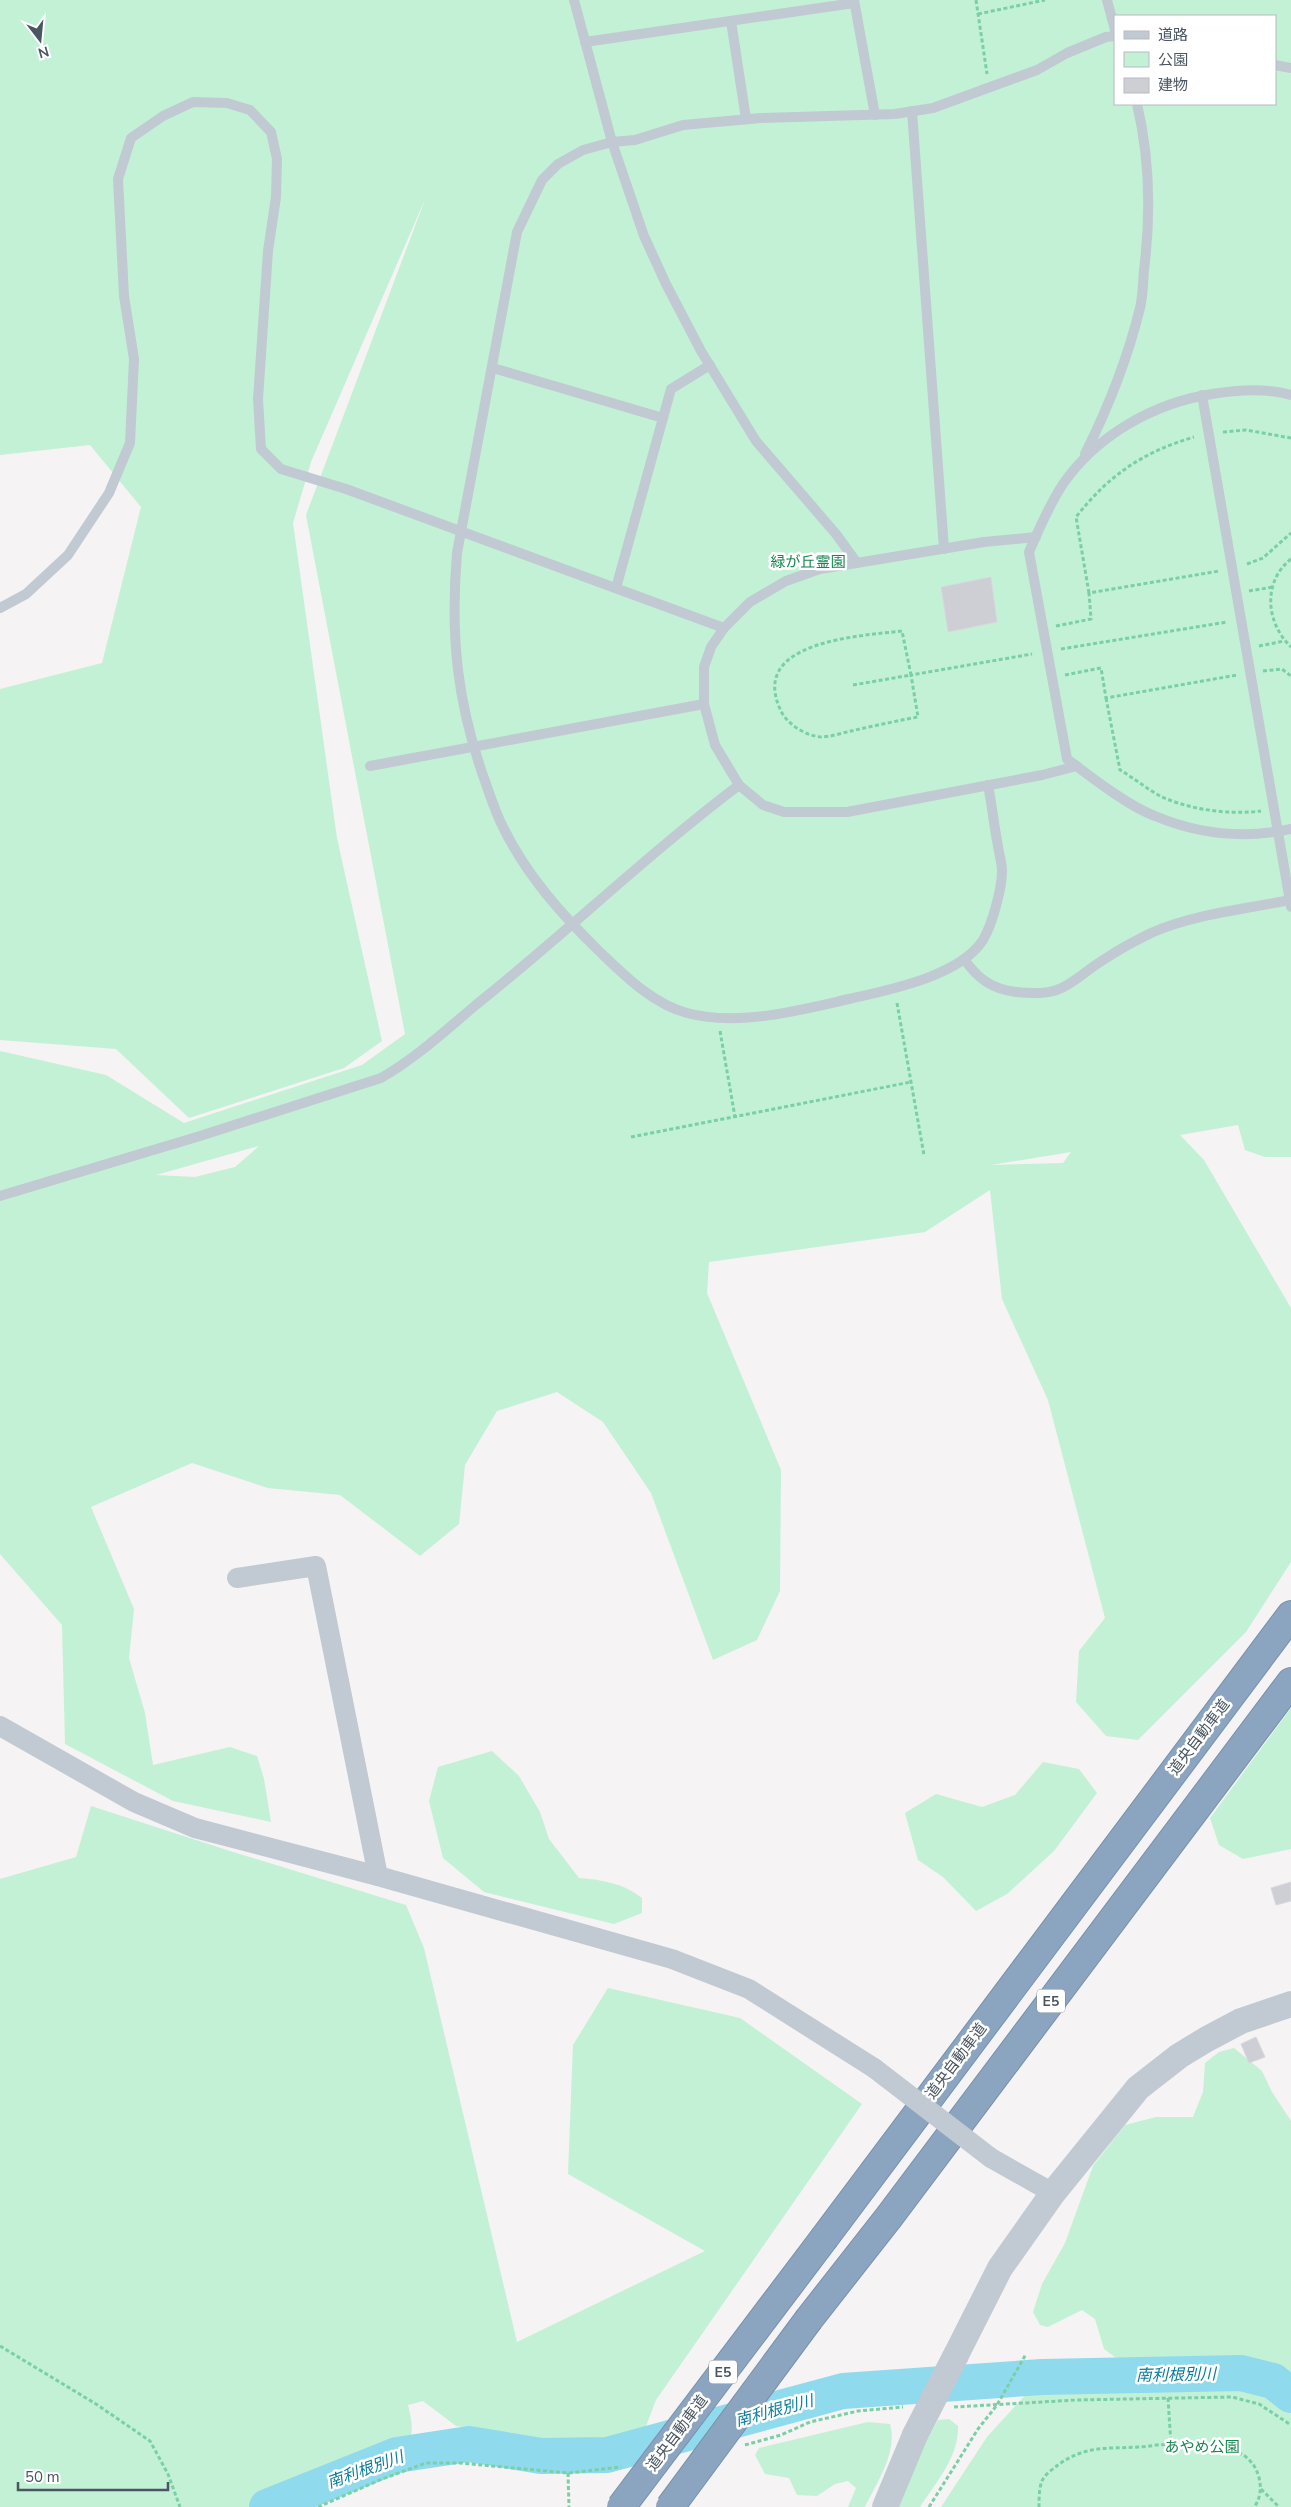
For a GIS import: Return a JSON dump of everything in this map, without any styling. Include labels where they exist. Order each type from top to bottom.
[{"type":"highway","name":"道央自動車道","points":[[620,2507],[825,2237],[1291,1615]]},
{"type":"highway","name":"E5","points":[[670,2507],[808,2319],[890,2217],[1291,1682]]},
{"type":"street","points":[[237,1578],[316,1566],[378,1876]]},
{"type":"street","points":[[0,1726],[134,1802],[195,1828],[378,1876],[672,1959],[749,1989],[874,2068],[991,2158],[1053,2193]]},
{"type":"street","points":[[885,2507],[915,2435],[1000,2268],[1053,2193],[1138,2088],[1179,2056],[1207,2039],[1242,2021],[1291,2004]]},
{"type":"lane","points":[[574,0],[612,142],[644,236],[666,284],[710,365],[756,441],[824,519],[857,563]]},
{"type":"lane","points":[[1107,0],[1114,26]]},
{"type":"lane","points":[[584,42],[854,1],[875,115]]},
{"type":"lane","points":[[731,21],[746,119]]},
{"type":"lane","points":[[988,785],[1002,871],[996,905],[983,940],[960,963],[935,974],[895,987],[795,1011],[766,1016],[718,1018],[686,1013],[646,994],[572,925],[550,900],[503,828],[473,747],[455,660],[453,601],[457,553],[517,232],[534,193],[542,180],[558,164],[583,150],[612,142],[635,140],[683,125],[746,119],[875,115],[912,112],[932,108],[1037,70],[1074,49],[1106,37],[1114,36]]},
{"type":"lane","points":[[1276,65],[1291,68]]},
{"type":"lane","points":[[0,608],[26,594],[68,555],[109,493],[130,443],[134,359],[124,296],[118,178],[131,138],[163,116],[193,102],[227,103],[250,110],[271,132],[277,159],[276,197],[268,251],[258,399],[261,448],[281,469],[346,489],[724,628]]},
{"type":"lane","points":[[1080,466],[1100,423],[1129,347],[1141,306],[1149,239],[1148,186],[1144,136],[1137,105]]},
{"type":"lane","points":[[912,112],[944,549]]},
{"type":"lane","points":[[616,588],[671,389],[710,365]]},
{"type":"lane","points":[[493,368],[663,418]]},
{"type":"lane","points":[[1291,395],[1236,390],[1186,398],[1139,417],[1097,446],[1064,483],[1029,552],[1067,759],[1154,816],[1208,833],[1266,835],[1291,829]]},
{"type":"lane","points":[[964,959],[979,977],[998,990],[1037,994],[1059,990],[1078,980],[1107,957],[1150,934],[1178,923],[1195,918],[1291,902],[1273,810],[1202,396]]},
{"type":"lane","points":[[1036,537],[820,568],[786,581],[750,602],[724,628],[711,647],[704,667],[704,704],[715,745],[739,785],[752,798],[763,805],[784,812],[847,812],[1077,766]]},
{"type":"lane","points":[[370,766],[704,704]]},
{"type":"lane","points":[[0,1196],[381,1078],[402,1066],[572,925],[682,830],[739,785]]},
{"type":"path","points":[[976,0],[989,87]]},
{"type":"path","points":[[978,14],[1045,0]]},
{"type":"path","points":[[1218,433],[1246,430],[1291,438]]},
{"type":"path","points":[[1043,628],[1092,619],[1076,518],[1095,493],[1136,460],[1163,446],[1200,436]]},
{"type":"path","points":[[1088,593],[1231,569],[1262,558],[1291,533]]},
{"type":"path","points":[[1291,559],[1284,564],[1275,580],[1270,597],[1271,615],[1278,632],[1291,647]]},
{"type":"path","points":[[1235,593],[1273,587]]},
{"type":"path","points":[[852,685],[1240,620]]},
{"type":"path","points":[[902,630],[911,675],[918,717],[822,737],[800,729],[785,720],[774,699],[776,681],[785,662],[801,650],[833,640],[902,630]]},
{"type":"path","points":[[1245,648],[1285,641]]},
{"type":"path","points":[[1052,678],[1101,668],[1120,770],[1162,797],[1216,811],[1245,813],[1273,810]]},
{"type":"path","points":[[1106,698],[1282,669],[1291,676]]},
{"type":"path","points":[[895,987],[924,1154]]},
{"type":"path","points":[[718,1018],[735,1116]]},
{"type":"path","points":[[631,1137],[911,1082]]},
{"type":"path","points":[[0,2346],[96,2404],[150,2441],[168,2474],[180,2507]]},
{"type":"path","points":[[929,2507],[978,2429],[997,2405],[1026,2354]]},
{"type":"path","points":[[946,2406],[1232,2396],[1259,2404],[1291,2425]]},
{"type":"path","points":[[1168,2398],[1171,2445]]},
{"type":"path","points":[[736,2448],[781,2435],[810,2422],[858,2411],[910,2407]]},
{"type":"path","points":[[1039,2507],[1042,2480],[1052,2470],[1078,2453],[1102,2448],[1171,2445],[1194,2449],[1218,2448],[1241,2453],[1252,2461],[1261,2488],[1260,2500],[1254,2507]]},
{"type":"path","points":[[318,2507],[382,2479],[426,2464],[460,2463],[568,2473],[627,2466]]},
{"type":"path","points":[[568,2473],[569,2507]]},
{"type":"path","points":[[1261,2488],[1279,2507]]},
{"type":"green space","name":"緑が丘霊園","points":[[0,0],[1291,0],[1291,1157],[1265,1157],[1245,1150],[1238,1125],[1180,1135],[1204,1160],[1291,1308],[1291,1562],[1246,1632],[1138,1740],[1106,1736],[1076,1702],[1079,1651],[1105,1618],[1048,1400],[1002,1299],[990,1190],[925,1232],[709,1262],[707,1293],[781,1470],[780,1591],[757,1640],[713,1660],[651,1493],[603,1422],[557,1392],[497,1411],[465,1465],[459,1524],[420,1556],[340,1495],[268,1488],[192,1463],[91,1507],[134,1609],[129,1658],[145,1713],[153,1765],[230,1747],[257,1756],[264,1779],[271,1822],[173,1801],[65,1744],[62,1625],[0,1554],[0,1051],[106,1075],[184,1123],[362,1065],[405,1034],[306,515],[426,197],[311,462],[293,523],[337,838],[382,1041],[344,1068],[189,1118],[116,1049],[0,1040],[0,689],[102,663],[141,507],[90,445],[0,455]],"holes":[[[259,1146],[235,1167],[195,1177],[156,1175]],[[1071,1152],[1063,1163],[991,1165]]]},
{"type":"green space","points":[[1291,1708],[1291,1849],[1243,1859],[1219,1845],[1210,1818]]},
{"type":"green space","points":[[492,1751],[519,1776],[540,1812],[549,1839],[579,1878],[612,1883],[635,1893],[642,1898],[642,1913],[614,1924],[484,1892],[443,1858],[429,1801],[438,1767]]},
{"type":"green space","points":[[1043,1762],[1079,1769],[1097,1793],[1054,1851],[1007,1894],[976,1911],[943,1877],[918,1860],[905,1813],[936,1794],[982,1807],[1015,1795]]},
{"type":"green space","points":[[91,1806],[406,1905],[424,1948],[517,2342],[705,2251],[568,2174],[573,2045],[608,1988],[740,2018],[862,2104],[656,2400],[643,2434],[628,2444],[602,2452],[528,2449],[511,2434],[456,2426],[423,2401],[408,2405],[412,2428],[411,2436],[398,2454],[380,2469],[346,2463],[332,2489],[308,2507],[0,2507],[0,1879],[76,1857]]},
{"type":"green space","points":[[1234,2048],[1262,2071],[1272,2092],[1291,2121],[1291,2380],[1237,2360],[1128,2367],[1104,2349],[1095,2319],[1082,2310],[1048,2327],[1040,2325],[1033,2312],[1042,2284],[1065,2243],[1093,2166],[1125,2125],[1156,2117],[1193,2117],[1203,2092],[1205,2063],[1219,2052]]},
{"type":"green space","name":"あやめ公園","points":[[1235,2385],[1272,2394],[1291,2408],[1291,2507],[941,2507],[987,2437],[1030,2390]]},
{"type":"green space","points":[[949,2419],[958,2426],[957,2437],[951,2459],[939,2479],[920,2507],[894,2507],[900,2488],[938,2420]]},
{"type":"green space","points":[[868,2422],[890,2424],[892,2435],[889,2456],[885,2467],[865,2507],[848,2507],[856,2488],[848,2481],[835,2484],[817,2496],[797,2495],[789,2478],[765,2474],[755,2455],[759,2448]]},
{"type":"building","points":[[991,577],[997,622],[948,632],[941,587]]},
{"type":"building","points":[[1291,1882],[1291,1901],[1276,1905],[1271,1888]]},
{"type":"building","points":[[1256,2037],[1265,2057],[1249,2063],[1241,2044]]},
{"type":"waterway","name":"南利根別川","points":[[267,2507],[397,2455],[469,2444],[541,2456],[607,2455],[843,2391],[1042,2377],[1241,2373],[1273,2381],[1291,2395]]}]
